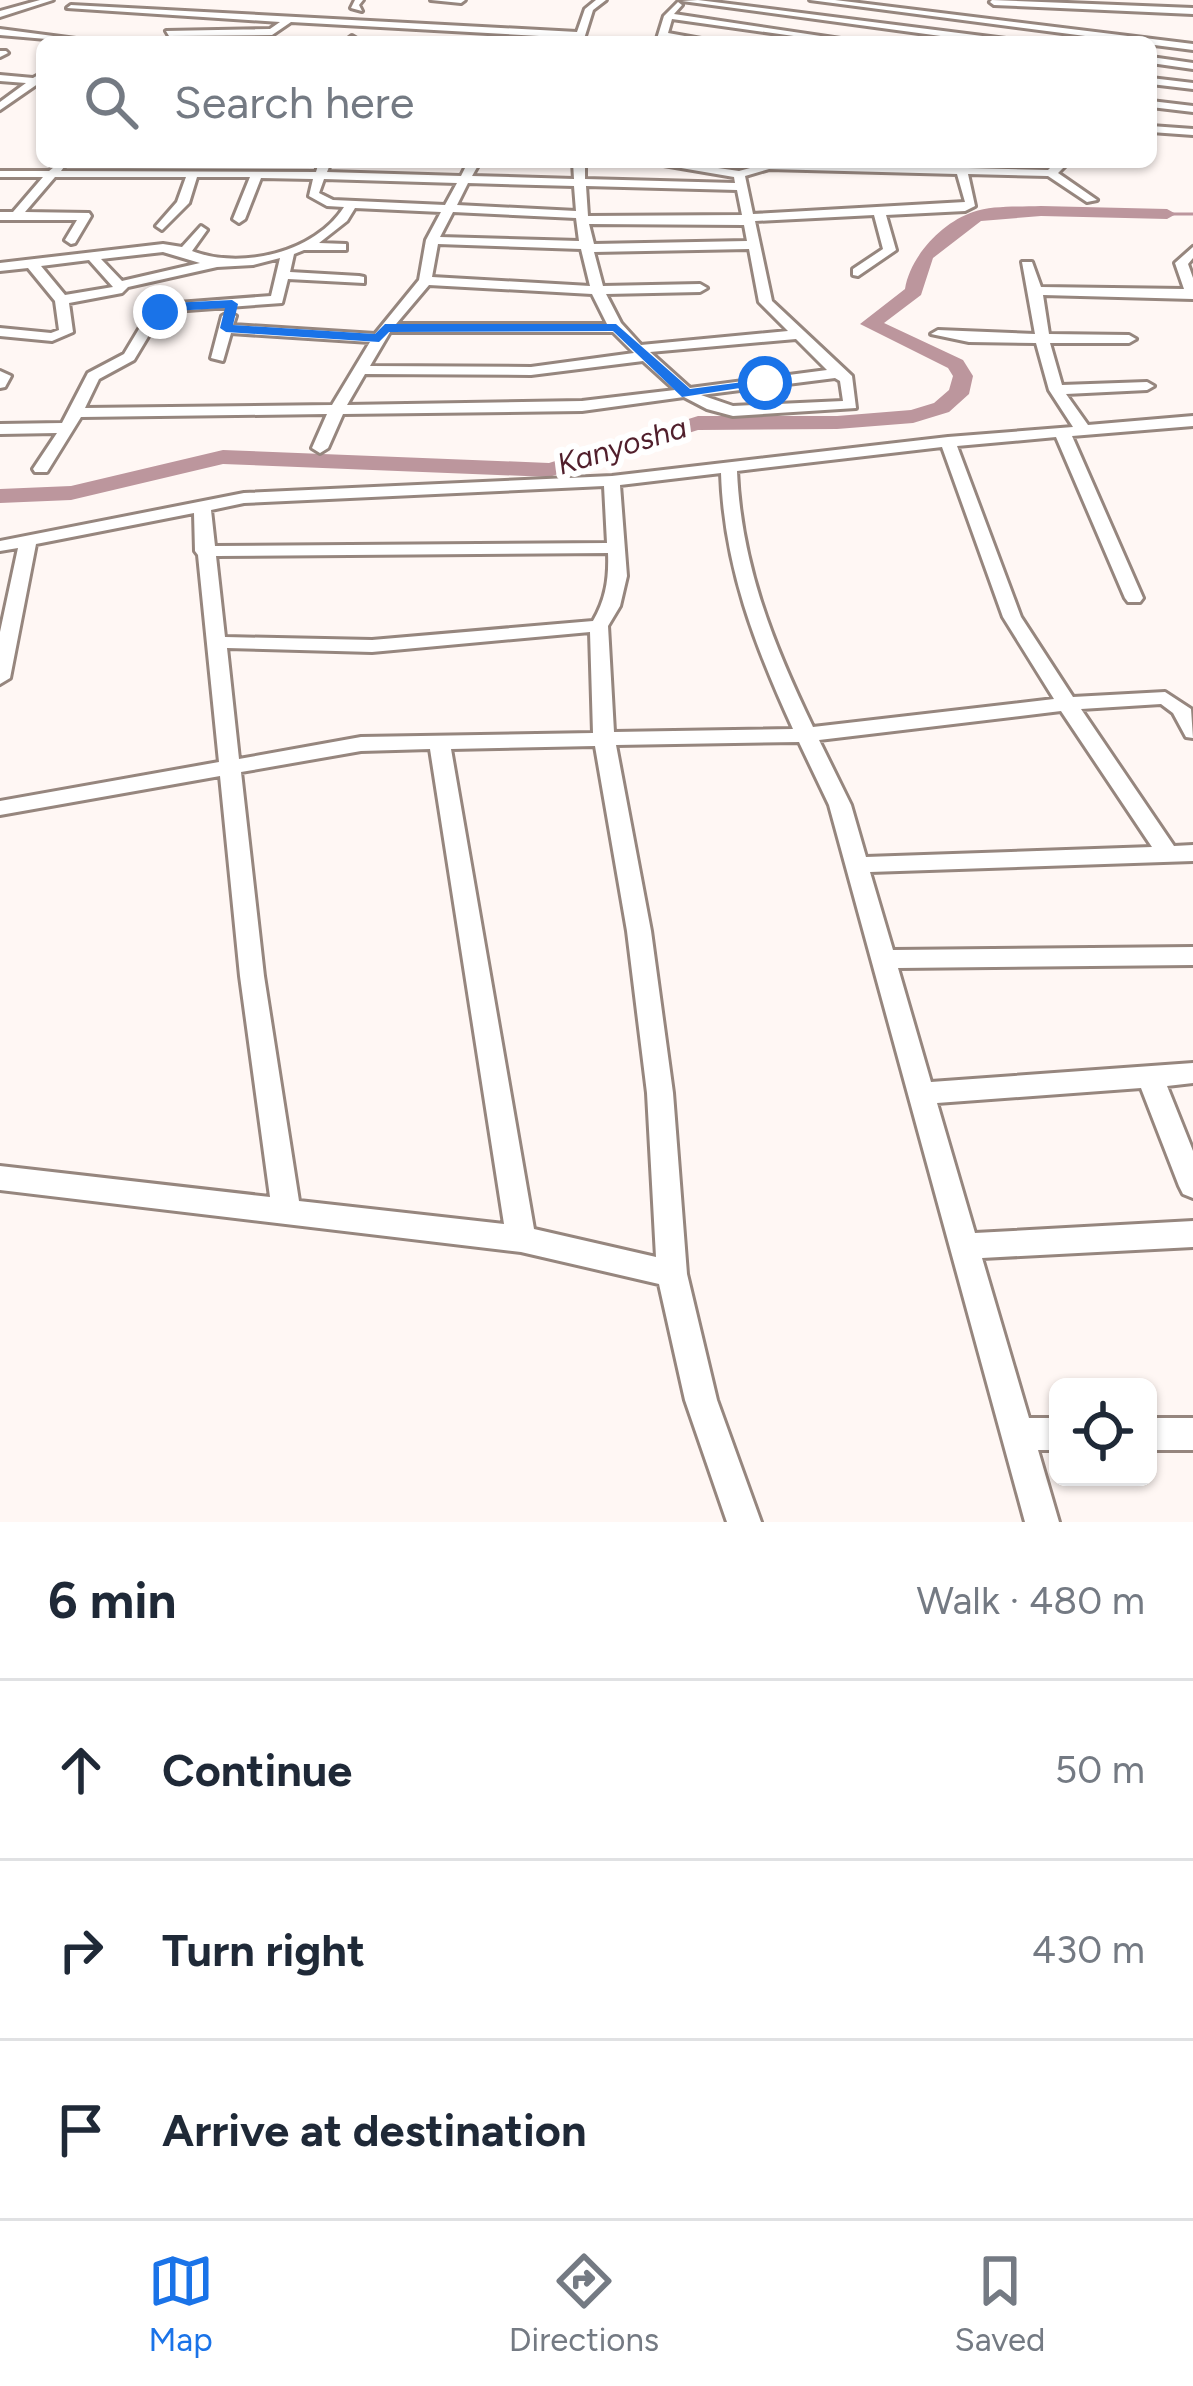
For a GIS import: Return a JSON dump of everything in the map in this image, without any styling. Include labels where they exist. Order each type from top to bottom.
[{"type":"street","points":[[0,14],[49,0]]},
{"type":"street","points":[[167,36],[198,0]]},
{"type":"street","points":[[435,0],[460,0]]},
{"type":"street","points":[[578,36],[589,9],[602,0]]},
{"type":"street","points":[[662,36],[668,16],[687,0],[955,36]]},
{"type":"street","points":[[814,0],[1103,36]]},
{"type":"street","points":[[905,11],[924,0]]},
{"type":"street","points":[[947,35],[996,1],[1148,5],[1193,11]]},
{"type":"street","points":[[1056,19],[1068,5]]},
{"type":"street","points":[[1121,36],[1148,5]]},
{"type":"street","points":[[71,8],[534,36]]},
{"type":"street","points":[[668,16],[813,36]]},
{"type":"street","points":[[268,36],[290,19]]},
{"type":"street","points":[[97,23],[177,23]]},
{"type":"street","points":[[0,32],[36,37]]},
{"type":"street","points":[[201,36],[272,32]]},
{"type":"street","points":[[1157,41],[1190,43]]},
{"type":"street","points":[[1157,61],[1193,66]]},
{"type":"street","points":[[0,78],[36,78]]},
{"type":"street","points":[[2,104],[36,79]]},
{"type":"street","points":[[1157,81],[1193,86]]},
{"type":"street","points":[[1157,105],[1193,109]]},
{"type":"street","points":[[1157,129],[1193,132]]},
{"type":"street","points":[[16,216],[57,168]]},
{"type":"street","points":[[0,173],[257,174],[322,168],[579,186],[739,180],[760,168]]},
{"type":"street","points":[[322,168],[315,197],[351,205],[582,218],[746,219],[970,206],[962,169]]},
{"type":"street","points":[[320,448],[382,333],[425,281],[432,240],[471,168]]},
{"type":"street","points":[[578,168],[588,247],[599,290],[616,328],[687,394],[734,411],[851,405],[847,379],[795,335],[761,290],[739,180]]},
{"type":"street","points":[[681,168],[739,180]]},
{"type":"street","points":[[923,168],[1051,173],[1091,200]]},
{"type":"street","points":[[1051,173],[1056,168]]},
{"type":"street","points":[[162,226],[183,203],[193,173]]},
{"type":"street","points":[[239,219],[257,174]]},
{"type":"street","points":[[41,469],[72,421],[93,376],[129,357],[160,312],[170,307],[277,299],[295,250],[344,218],[351,205]]},
{"type":"street","points":[[858,272],[890,250],[878,212]]},
{"type":"street","points":[[0,216],[85,216],[70,241]]},
{"type":"street","points":[[186,250],[201,230]]},
{"type":"street","points":[[432,240],[588,247],[752,245]]},
{"type":"street","points":[[121,285],[216,263],[341,247]]},
{"type":"street","points":[[0,268],[164,248],[186,250],[216,263]]},
{"type":"street","points":[[1038,291],[1192,294],[1184,255],[1193,251]]},
{"type":"street","points":[[94,259],[121,285]]},
{"type":"street","points":[[0,332],[64,334],[68,320],[62,300],[32,264]]},
{"type":"street","points":[[1027,265],[1038,291],[1042,338],[1056,390],[1084,431]]},
{"type":"street","points":[[284,275],[359,280]]},
{"type":"street","points":[[425,281],[599,290],[700,288]]},
{"type":"street","points":[[62,300],[120,291],[121,285]]},
{"type":"street","points":[[218,358],[232,304]]},
{"type":"street","points":[[226,328],[382,333],[616,328]]},
{"type":"street","points":[[938,334],[1129,339]]},
{"type":"street","points":[[360,370],[531,371],[643,352],[795,335]]},
{"type":"street","points":[[0,429],[72,421],[337,409],[582,406],[838,373]]},
{"type":"street","points":[[1056,390],[1147,386]]},
{"type":"street","points":[[0,546],[285,494],[612,481],[948,442],[1193,422]]},
{"type":"street","points":[[1062,433],[1134,598]]},
{"type":"street","points":[[948,442],[1012,617],[1066,704],[1181,853]]},
{"type":"street","points":[[729,470],[728,507],[737,561],[804,735],[840,806],[968,1246],[1042,1522]]},
{"type":"street","points":[[612,481],[618,548],[614,591],[599,626],[604,738],[639,932],[660,1093],[672,1274],[688,1364],[712,1443],[744,1522]]},
{"type":"street","points":[[202,506],[252,976],[286,1211]]},
{"type":"street","points":[[0,678],[28,540]]},
{"type":"street","points":[[204,551],[618,548]]},
{"type":"street","points":[[216,642],[372,646],[599,626]]},
{"type":"street","points":[[0,808],[361,744],[804,735],[1066,704],[1165,698],[1181,710],[1193,732]]},
{"type":"street","points":[[439,742],[520,1239]]},
{"type":"street","points":[[858,865],[1181,853]]},
{"type":"street","points":[[883,959],[1193,956]]},
{"type":"street","points":[[921,1094],[1193,1073]]},
{"type":"street","points":[[1150,1076],[1193,1186]]},
{"type":"street","points":[[0,1178],[520,1239],[672,1274]]},
{"type":"street","points":[[968,1246],[1193,1234]]},
{"type":"street","points":[[1020,1434],[1049,1434]]},
{"type":"street","points":[[1157,1434],[1193,1434]]},
{"type":"waterway","name":"Kanyosha","points":[[0,496],[71,493],[223,457],[549,470],[698,423],[877,421],[913,416],[941,408],[958,394],[963,376],[956,364],[870,324],[914,291],[918,266],[927,254],[976,216],[1041,211],[1167,214]]},
{"type":"waterway","name":"Kanyosha","points":[[1167,214],[1193,214]]},
{"type":"route","points":[[160,312],[170,307],[232,304],[226,328],[379,338],[385,328],[482,332],[616,328],[687,394],[765,383]]}]
